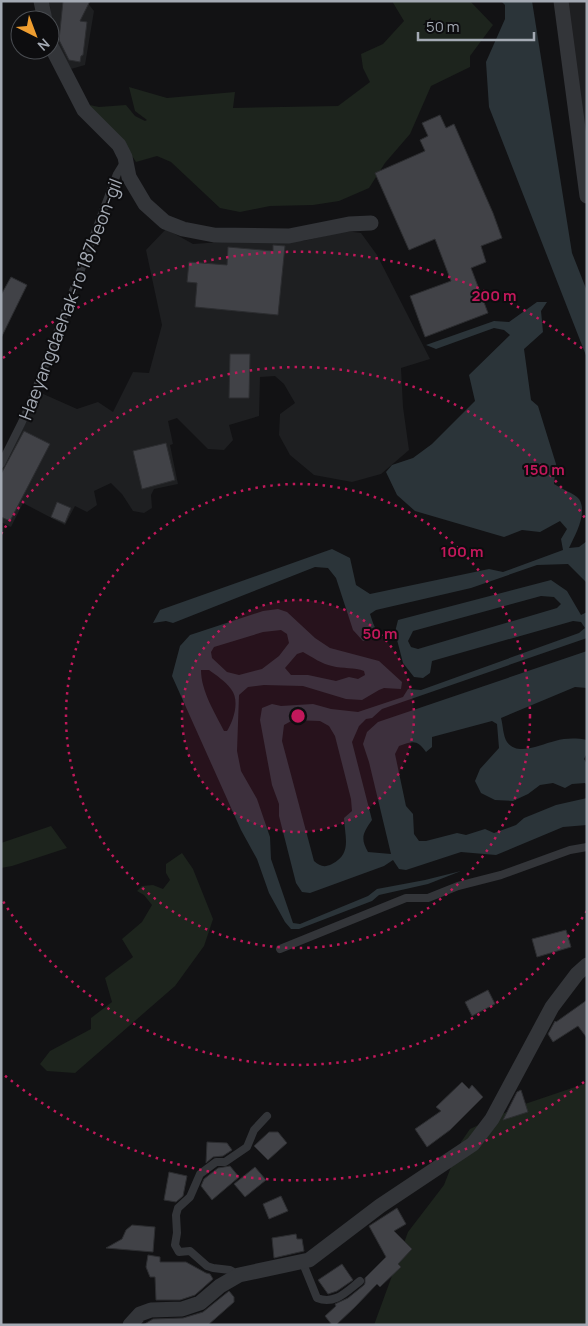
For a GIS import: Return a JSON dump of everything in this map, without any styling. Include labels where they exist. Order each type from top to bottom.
[{"type":"street","points":[[561,1],[587,196]]},
{"type":"street","points":[[58,60],[84,110],[118,145],[126,161],[129,176],[145,204],[165,222],[183,229],[214,235],[289,236],[349,224],[371,223]]},
{"type":"street","points":[[130,1325],[140,1314],[151,1310],[182,1309],[200,1303],[220,1286],[239,1275],[310,1260],[380,1206],[473,1144],[492,1119],[552,1007],[577,974],[587,965]]},
{"type":"lane","name":"Haeyangdaehak-ro 187beon-gil","points":[[1,464],[33,397],[117,174],[126,161]]},
{"type":"lane","points":[[280,949],[406,898],[428,898],[458,886],[501,874],[570,850],[587,847]]},
{"type":"lane","points":[[239,1275],[230,1270],[207,1266],[190,1251],[179,1252],[175,1245],[177,1233],[176,1214],[178,1208],[190,1197],[200,1174],[216,1162],[225,1162],[247,1147],[254,1130],[267,1116]]},
{"type":"lane","points":[[302,1261],[317,1298],[325,1302],[337,1298],[360,1281]]},
{"type":"shaded area","points":[[46,1],[86,1],[94,11],[85,65],[71,69],[60,52],[60,10],[51,10]]},
{"type":"shaded area","points":[[392,1],[470,1],[493,25],[470,56],[470,67],[431,86],[410,134],[385,163],[369,188],[339,201],[313,205],[270,206],[240,212],[220,208],[171,162],[157,156],[136,162],[127,148],[85,104],[99,107],[126,105],[135,116],[145,121],[147,120],[135,111],[129,87],[167,98],[235,92],[233,108],[338,106],[370,82],[363,68],[361,54],[383,44],[404,21]]},
{"type":"shaded area","points":[[501,1],[532,1],[572,253],[587,291],[587,358],[489,107],[486,62],[505,19],[505,5]]},
{"type":"shaded area","points":[[564,1],[587,1],[587,161]]},
{"type":"shaded area","points":[[166,229],[193,244],[236,241],[303,241],[346,231],[361,233],[377,255],[430,359],[401,368],[403,407],[409,450],[381,474],[352,482],[314,475],[290,455],[279,435],[280,414],[295,403],[284,384],[275,376],[260,377],[259,416],[229,425],[233,440],[224,450],[208,449],[177,418],[168,421],[173,444],[170,445],[178,484],[154,489],[151,495],[152,508],[144,513],[133,511],[122,494],[111,483],[94,491],[97,505],[87,512],[75,506],[65,525],[23,503],[11,527],[1,522],[1,471],[41,393],[77,409],[98,402],[113,412],[133,372],[149,373],[162,325],[146,250]]},
{"type":"shaded area","points":[[537,302],[547,302],[541,311],[543,332],[524,349],[531,400],[538,406],[556,464],[554,484],[577,497],[581,505],[580,524],[569,548],[579,547],[587,541],[587,583],[568,564],[537,565],[471,588],[376,610],[370,614],[378,634],[376,638],[363,641],[353,630],[336,578],[328,568],[315,567],[173,623],[166,621],[153,623],[160,610],[332,549],[350,558],[356,585],[370,594],[489,569],[503,572],[563,550],[561,539],[567,529],[560,521],[540,532],[522,530],[504,537],[415,511],[397,495],[386,472],[392,465],[413,458],[432,444],[475,401],[469,375],[510,335],[504,330],[494,328],[436,349],[426,345],[494,321],[509,322]]},
{"type":"shaded area","points":[[551,580],[567,591],[581,615],[587,612],[587,638],[382,709],[372,718],[366,719],[359,726],[352,742],[372,820],[366,829],[363,839],[368,852],[391,854],[363,744],[367,732],[378,722],[587,651],[587,688],[575,687],[501,718],[507,742],[517,749],[530,748],[563,739],[587,740],[587,753],[584,759],[587,764],[587,785],[585,783],[572,784],[565,788],[553,783],[540,785],[528,794],[513,801],[495,800],[481,793],[475,781],[480,769],[499,748],[497,724],[492,721],[432,737],[432,747],[426,752],[417,743],[411,742],[399,746],[395,754],[406,806],[413,814],[414,834],[419,841],[457,833],[466,835],[485,829],[494,833],[516,825],[524,818],[556,805],[587,798],[587,825],[563,827],[496,855],[461,852],[406,870],[399,869],[393,860],[384,866],[310,893],[302,892],[296,883],[279,816],[279,804],[272,785],[260,720],[262,708],[272,704],[281,706],[313,704],[331,709],[358,712],[403,697],[408,689],[421,690],[579,633],[585,628],[581,622],[573,621],[432,661],[430,673],[423,678],[414,677],[403,663],[395,632],[398,620]],"holes":[[[541,596],[554,597],[561,604],[557,608],[418,649],[411,647],[408,641],[413,631]],[[293,720],[320,721],[329,726],[335,736],[351,799],[352,811],[344,818],[345,850],[338,860],[327,866],[320,865],[314,861],[282,741],[284,725]]]},
{"type":"shaded area","points":[[278,609],[287,612],[315,638],[330,648],[379,661],[402,682],[401,689],[384,688],[362,700],[346,699],[303,686],[264,685],[248,687],[239,695],[237,751],[241,771],[257,799],[270,837],[271,859],[293,923],[300,924],[368,896],[377,889],[461,871],[428,884],[379,895],[372,901],[299,929],[291,929],[285,922],[269,893],[257,859],[241,830],[172,676],[180,646],[190,635],[263,611]],"holes":[[[281,630],[287,634],[289,643],[279,656],[262,669],[239,675],[227,672],[212,658],[211,652],[214,647],[263,632]],[[303,652],[325,664],[364,671],[365,675],[358,679],[349,677],[336,681],[308,675],[291,675],[285,668],[297,654]],[[201,670],[209,670],[226,683],[234,694],[235,710],[227,731],[224,731],[213,709],[203,686]]]},
{"type":"shaded area","points":[[51,826],[67,848],[1,868],[1,843]]},
{"type":"shaded area","points":[[182,853],[193,869],[213,919],[204,946],[175,986],[75,1073],[47,1071],[40,1064],[50,1051],[91,1029],[91,1018],[112,1002],[105,978],[133,957],[122,939],[142,922],[152,905],[144,895],[137,891],[142,886],[153,885],[163,889],[170,880],[166,873],[166,864]]},
{"type":"shaded area","points":[[587,1083],[587,1325],[374,1325],[408,1232],[444,1185],[451,1167],[465,1157],[461,1142],[470,1129],[522,1105]]},
{"type":"building","points":[[63,1],[90,1],[80,21],[87,22],[83,55],[80,62],[69,60],[60,42]]},
{"type":"building","points":[[440,115],[446,128],[454,124],[502,238],[481,246],[486,262],[471,268],[488,313],[425,337],[410,296],[451,281],[435,239],[409,250],[375,173],[425,151],[420,140],[428,136],[422,123]]},
{"type":"building","points":[[273,245],[285,246],[278,315],[195,307],[197,283],[187,282],[189,262],[227,265],[228,247],[273,251]]},
{"type":"building","points":[[11,277],[27,285],[1,338],[1,295]]},
{"type":"building","points":[[230,354],[250,354],[249,398],[229,398]]},
{"type":"building","points":[[24,431],[50,444],[10,521],[1,517],[1,474]]},
{"type":"building","points":[[166,443],[175,480],[142,489],[133,451]]},
{"type":"building","points":[[57,502],[71,508],[65,523],[51,517]]},
{"type":"building","points":[[566,930],[571,947],[537,957],[532,939]]},
{"type":"building","points":[[488,990],[495,1004],[472,1016],[465,1002]]},
{"type":"building","points":[[587,1000],[587,1038],[578,1026],[553,1042],[548,1034],[555,1021]]},
{"type":"building","points":[[462,1082],[469,1089],[472,1085],[483,1097],[450,1130],[427,1147],[415,1129],[441,1111],[436,1107]]},
{"type":"building","points":[[521,1090],[528,1112],[503,1120],[517,1092]]},
{"type":"building","points":[[269,1132],[278,1132],[287,1143],[268,1160],[254,1146]]},
{"type":"building","points":[[207,1142],[227,1143],[232,1150],[223,1156],[213,1157],[206,1163]]},
{"type":"building","points":[[230,1166],[239,1177],[212,1200],[201,1186],[204,1179],[218,1168]]},
{"type":"building","points":[[255,1167],[266,1180],[245,1197],[234,1184]]},
{"type":"building","points":[[169,1172],[187,1176],[183,1196],[176,1202],[164,1200]]},
{"type":"building","points":[[281,1196],[288,1211],[269,1219],[263,1204]]},
{"type":"building","points":[[397,1208],[406,1224],[394,1231],[412,1249],[398,1264],[401,1267],[380,1287],[377,1284],[336,1325],[332,1325],[325,1316],[336,1306],[335,1304],[348,1298],[364,1285],[365,1278],[386,1257],[369,1226]]},
{"type":"building","points":[[132,1225],[155,1227],[153,1252],[106,1248],[122,1239],[126,1230]]},
{"type":"building","points":[[296,1234],[297,1239],[302,1239],[304,1251],[274,1258],[272,1238]]},
{"type":"building","points":[[148,1255],[160,1257],[160,1262],[186,1262],[210,1274],[213,1279],[195,1295],[180,1300],[156,1300],[155,1277],[150,1277],[146,1267]]},
{"type":"building","points":[[342,1264],[353,1280],[337,1291],[328,1294],[318,1280]]},
{"type":"building","points":[[229,1291],[234,1297],[234,1302],[208,1325],[143,1325],[153,1319],[183,1318],[203,1312]]}]
